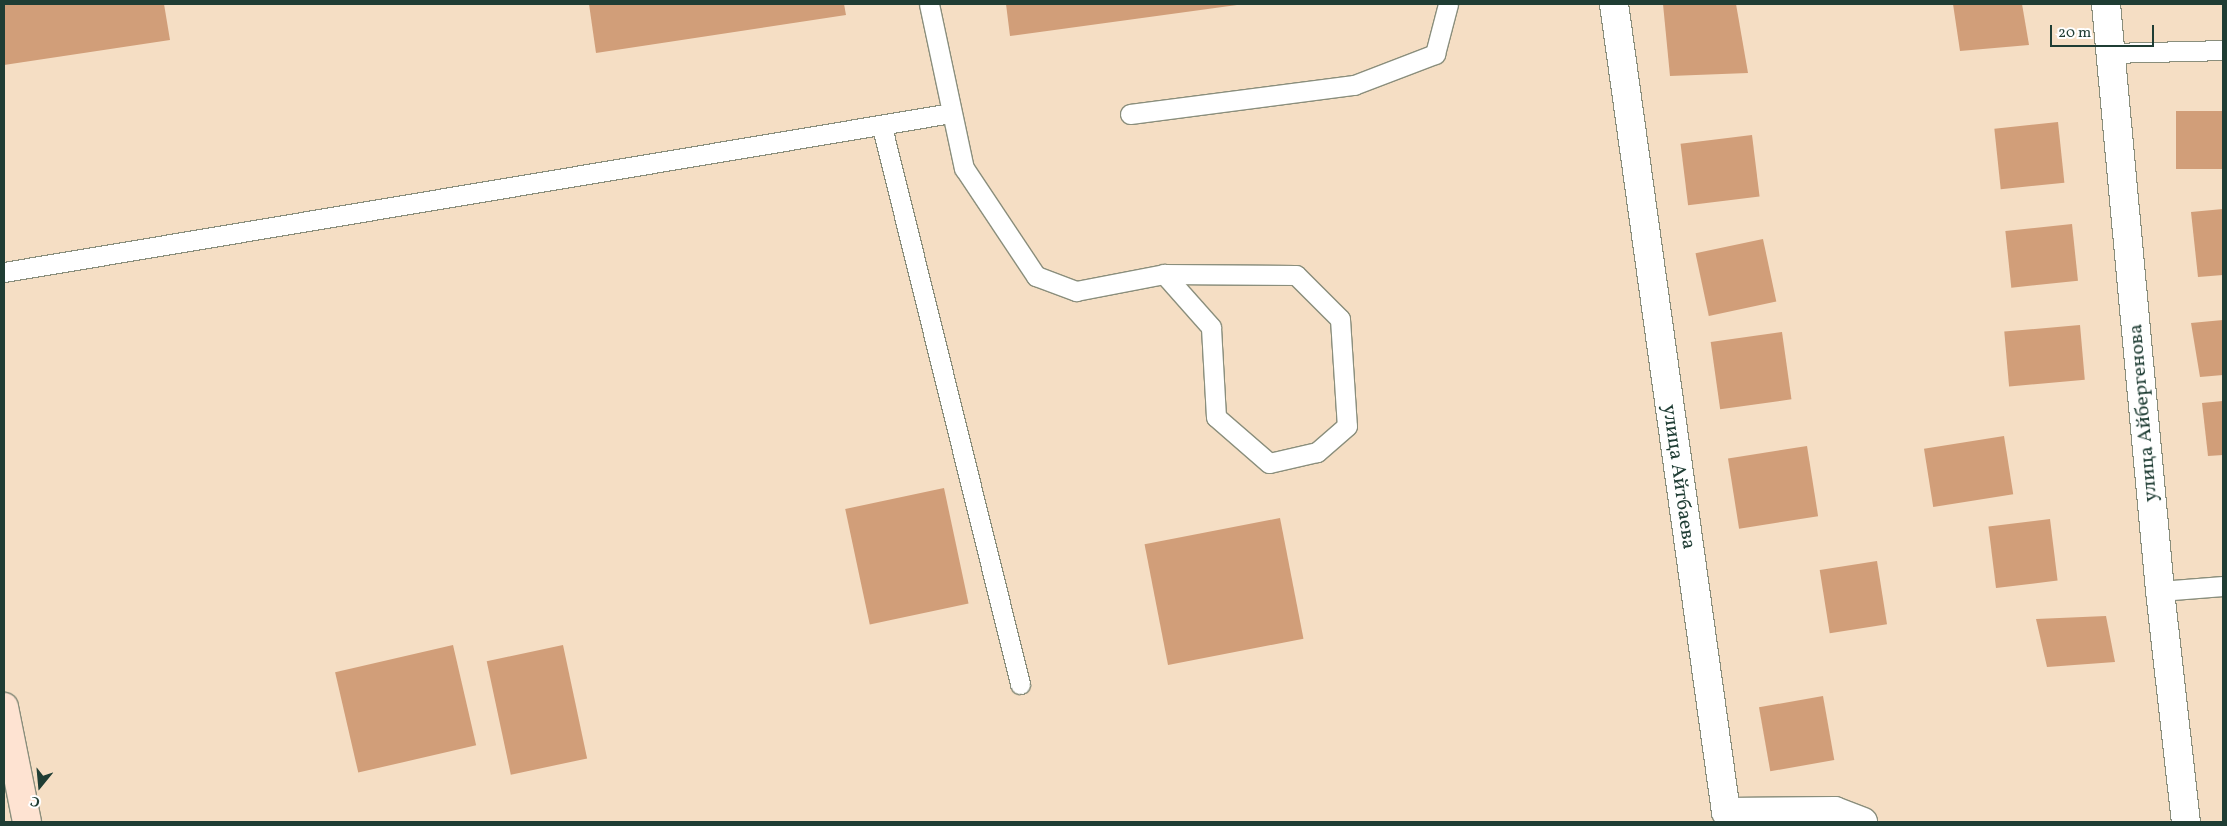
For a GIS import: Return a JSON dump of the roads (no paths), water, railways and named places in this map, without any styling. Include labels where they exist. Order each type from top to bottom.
[{"type":"main road","points":[[4,707],[8,744],[27,822]]},
{"type":"street","name":"улица Айтбаева","points":[[1614,4],[1727,817],[1834,811],[1863,822]]},
{"type":"street","name":"улица Айбергенова","points":[[2106,4],[2160,591],[2186,822]]},
{"type":"lane","points":[[929,4],[964,168],[1036,276],[1076,291],[1164,274],[1296,275],[1340,319],[1347,426],[1317,452],[1269,463],[1216,418],[1211,327],[1164,274]]},
{"type":"lane","points":[[1130,114],[1354,86],[1435,54],[1448,4]]},
{"type":"lane","points":[[2111,53],[2223,50]]},
{"type":"lane","points":[[4,272],[882,127],[951,113]]},
{"type":"lane","points":[[882,127],[1020,684]]},
{"type":"lane","points":[[2160,591],[2223,586]]}]
